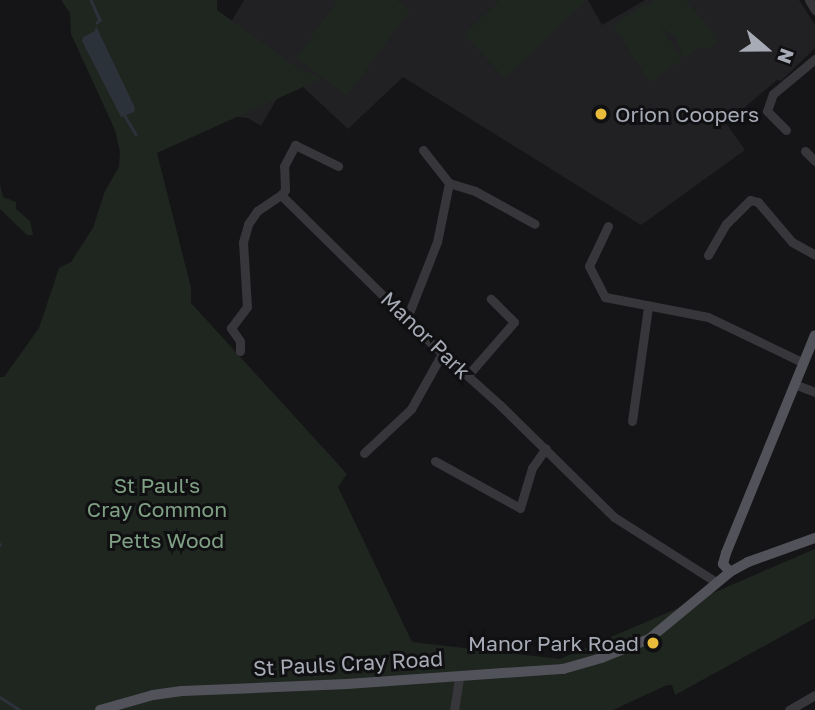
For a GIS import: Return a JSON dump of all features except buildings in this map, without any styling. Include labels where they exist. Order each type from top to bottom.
[{"type":"main road","points":[[730,572],[723,564],[726,553],[815,335]]},
{"type":"main road","name":"St Pauls Cray Road","points":[[100,710],[153,695],[182,691],[564,669],[620,652],[649,639],[672,623],[730,572],[748,562],[815,538]]},
{"type":"street","points":[[808,0],[815,10]]},
{"type":"street","points":[[786,130],[767,111],[773,94],[815,59]]},
{"type":"street","points":[[240,351],[240,341],[231,328],[247,307],[243,242],[248,224],[257,211],[285,190],[284,166],[295,145],[338,166]]},
{"type":"street","points":[[423,150],[449,183],[475,191],[535,224]]},
{"type":"street","points":[[805,151],[815,161]]},
{"type":"street","points":[[407,318],[437,242],[449,183]]},
{"type":"street","name":"Manor Park","points":[[281,195],[546,448],[614,517],[716,582]]},
{"type":"street","points":[[708,255],[726,224],[750,200],[758,202],[792,242],[815,255]]},
{"type":"street","points":[[608,226],[589,266],[605,297],[708,317],[802,362]]},
{"type":"street","points":[[468,375],[514,322],[491,299]]},
{"type":"street","points":[[632,421],[648,307]]},
{"type":"street","points":[[364,453],[411,410],[443,352]]},
{"type":"street","points":[[794,384],[815,392]]},
{"type":"street","points":[[435,461],[520,508],[532,468],[546,448]]},
{"type":"street","points":[[454,710],[459,677]]},
{"type":"street","points":[[789,710],[815,695]]},
{"type":"shaded area","name":"Orion Coopers","points":[[244,0],[588,0],[602,25],[645,0],[799,0],[815,25],[815,48],[781,81],[777,80],[726,123],[745,150],[641,225],[403,77],[348,129],[302,86],[283,88],[261,126],[248,118],[227,116],[228,27]]},
{"type":"shaded area","points":[[96,26],[135,108],[134,112],[121,117],[82,41],[83,37],[95,31]]},
{"type":"green space","name":"St Paul's Cray Common","points":[[61,0],[217,0],[217,10],[295,66],[321,79],[157,153],[191,288],[191,303],[347,474],[338,487],[412,642],[560,659],[815,549],[815,618],[675,695],[672,685],[667,685],[613,710],[0,710],[0,377],[4,377],[39,328],[59,268],[71,262],[93,228],[105,191],[119,167],[120,152],[115,130],[71,34],[70,13]]},
{"type":"green space","points":[[338,0],[396,0],[410,10],[347,96],[296,58]]},
{"type":"green space","points":[[500,0],[586,1],[505,78],[464,35]]},
{"type":"green space","points":[[653,0],[685,0],[717,36],[715,45],[699,48],[683,58],[675,36],[666,31],[656,19],[682,60],[650,82],[613,25],[646,3],[648,6]]},
{"type":"green space","points":[[0,184],[3,197],[16,202],[16,209],[30,221],[33,235],[27,235],[0,209]]},
{"type":"waterway","points":[[91,0],[100,20],[97,23]]},
{"type":"waterway","points":[[125,116],[136,134]]},
{"type":"waterway","points":[[0,697],[20,710]]},
{"type":"place","name":"Orion Coopers","points":[[601,114]]},
{"type":"place","name":"Manor Park Road","points":[[653,643]]},
{"type":"park label","name":"Petts Wood","points":[[166,540]]}]
